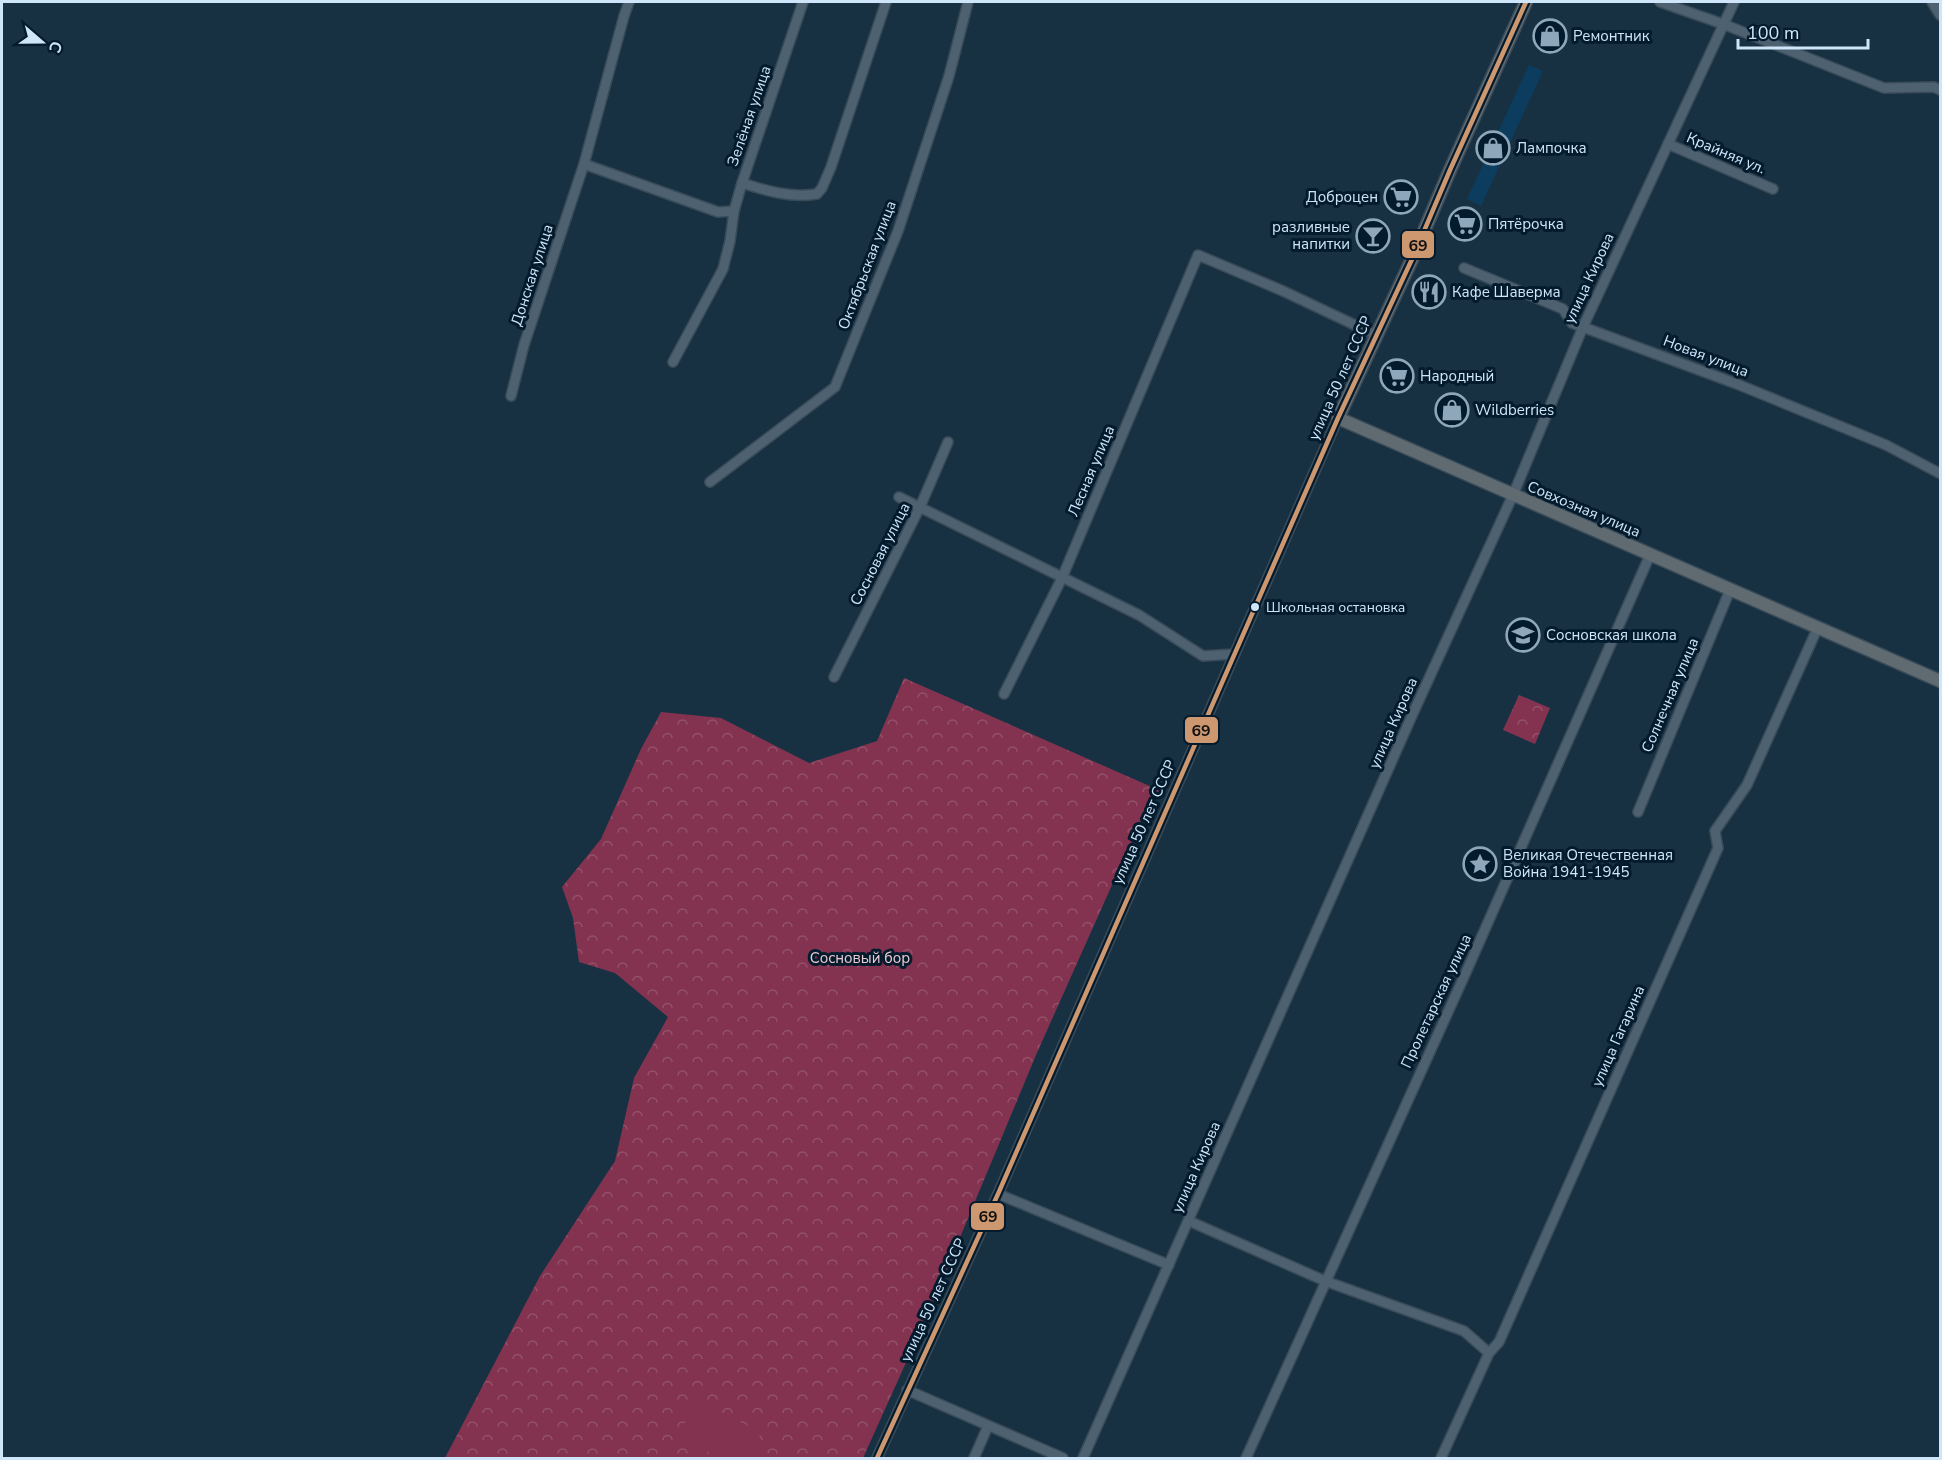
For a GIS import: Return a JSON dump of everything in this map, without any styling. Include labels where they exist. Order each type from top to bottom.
[{"type":"main road","name":"улица 50 лет СССР","points":[[1338,418],[1413,257],[1526,2]]},
{"type":"main road","name":"Совхозная улица","points":[[1338,418],[1941,681]]},
{"type":"street","name":"Донская улица","points":[[511,396],[524,345],[584,164],[629,2]]},
{"type":"street","name":"Зелёная улица","points":[[673,362],[723,269],[742,183],[803,2]]},
{"type":"street","points":[[742,183],[783,195],[817,194],[822,188],[831,168],[886,2]]},
{"type":"street","name":"Октябрьская улица","points":[[710,482],[835,387],[898,231],[949,76],[968,2]]},
{"type":"street","points":[[1660,2],[1724,24],[1884,88],[1934,87],[1941,90]]},
{"type":"street","name":"улица Кирова","points":[[1083,1458],[1414,711],[1513,495],[1583,327],[1734,2]]},
{"type":"street","points":[[1932,2],[1941,15]]},
{"type":"street","name":"Крайняя ул.","points":[[1668,144],[1773,189]]},
{"type":"street","points":[[584,164],[718,212],[734,211]]},
{"type":"street","name":"Лесная улица","points":[[1004,694],[1062,578],[1198,255],[1283,291],[1376,335]]},
{"type":"street","name":"Новая улица","points":[[1464,268],[1563,309],[1572,323],[1737,384],[1844,427],[1939,472]]},
{"type":"street","name":"улица 50 лет СССР","points":[[877,1458],[998,1194],[1338,418]]},
{"type":"street","name":"Сосновая улица","points":[[834,677],[920,507],[948,442]]},
{"type":"street","points":[[899,497],[1139,615],[1203,656],[1235,654]]},
{"type":"street","name":"Пролетарская улица","points":[[1246,1458],[1467,970],[1650,555]]},
{"type":"street","name":"Солнечная улица","points":[[1638,812],[1730,590]]},
{"type":"street","name":"улица Гагарина","points":[[1441,1458],[1489,1353],[1499,1342],[1718,849],[1715,831],[1747,785],[1818,627]]},
{"type":"street","points":[[998,1194],[1169,1265]]},
{"type":"street","points":[[1189,1221],[1325,1281],[1464,1330],[1489,1353]]},
{"type":"street","points":[[908,1390],[1063,1458]]},
{"type":"street","points":[[974,1458],[988,1426]]},
{"type":"shaded area","points":[[1529,65],[1543,71],[1481,206],[1467,199]]},
{"type":"green space","name":"Сосновый бор","points":[[904,678],[1161,791],[1141,820],[1036,1055],[931,1307],[863,1458],[445,1458],[540,1276],[615,1161],[634,1078],[668,1017],[615,973],[579,962],[573,918],[562,887],[601,839],[641,749],[661,712],[721,718],[809,763],[877,741]]},
{"type":"green space","points":[[1519,695],[1550,708],[1535,744],[1503,730]]},
{"type":"green space","points":[[697,1400],[761,1433],[748,1458],[721,1458],[678,1437]]},
{"type":"transit line","name":"69","points":[[877,1458],[998,1194],[1338,418],[1413,257],[1526,2]]},
{"type":"place","name":"Ремонтник","points":[[1550,36]]},
{"type":"place","name":"Лампочка","points":[[1493,148]]},
{"type":"place","name":"Доброцен","points":[[1401,197]]},
{"type":"place","name":"Пятёрочка","points":[[1465,224]]},
{"type":"place","name":"разливные напитки","points":[[1373,236]]},
{"type":"place","name":"Кафе Шаверма","points":[[1429,292]]},
{"type":"place","name":"Народный","points":[[1397,376]]},
{"type":"place","name":"Wildberries","points":[[1452,410]]},
{"type":"place","name":"Школьная остановка","points":[[1255,607]]},
{"type":"place","name":"Сосновская школа","points":[[1523,635]]},
{"type":"place","name":"Великая Отечественная Война 1941-1945","points":[[1480,864]]}]
